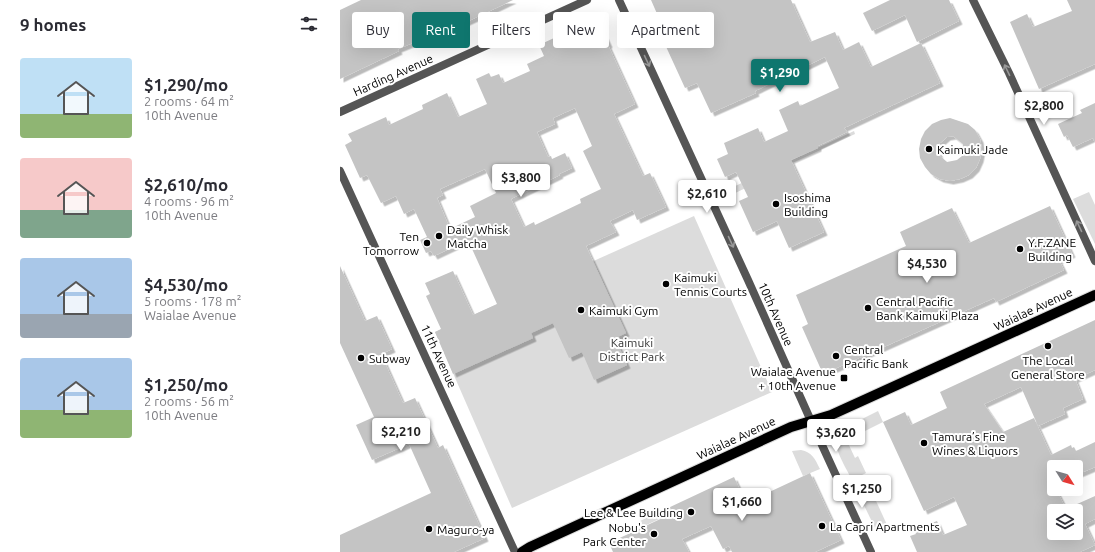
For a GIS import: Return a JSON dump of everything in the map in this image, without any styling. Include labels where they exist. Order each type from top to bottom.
[{"type":"main road","name":"Waialae Avenue","points":[[522,552],[530,546],[792,427],[842,411],[1095,295]]},
{"type":"street","name":"Harding Avenue","points":[[340,112],[587,0]]},
{"type":"street","name":"10th Avenue","points":[[619,0],[748,280],[870,552]]},
{"type":"street","points":[[973,0],[1009,73],[1095,261]]},
{"type":"street","name":"11th Avenue","points":[[340,171],[515,552]]},
{"type":"green space","points":[[854,131],[855,134],[762,177],[762,180],[723,199],[720,193]]},
{"type":"green space","points":[[1089,192],[1095,205],[1095,244],[1073,199]]},
{"type":"green space","name":"Kaimuki District Park","points":[[694,216],[772,392],[512,508],[435,332]]},
{"type":"green space","points":[[878,411],[883,422],[865,431],[860,420]]},
{"type":"green space","points":[[848,425],[854,438],[847,441],[855,458],[858,456],[866,473],[852,480],[838,452],[836,441],[839,433]]},
{"type":"green space","points":[[801,450],[811,454],[820,469],[803,476],[792,451]]},
{"type":"green space","points":[[871,490],[888,527],[877,532],[859,495]]},
{"type":"green space","points":[[668,508],[673,517],[670,518],[668,515],[642,527],[640,521]]},
{"type":"building","points":[[361,0],[513,0],[488,12],[478,12],[478,16],[470,20],[470,12],[412,12],[412,43],[404,47],[404,12],[352,12],[352,48],[400,48],[398,49],[399,51],[340,79],[340,10]]},
{"type":"building","points":[[651,0],[791,0],[810,42],[835,32],[843,50],[859,42],[871,67],[921,43],[940,83],[844,128],[847,132],[818,146],[818,148],[791,160],[824,232],[789,248],[777,221],[753,232],[739,201],[748,197],[736,172],[725,177],[717,159],[728,154],[724,143],[758,128],[764,142],[788,131],[779,110],[798,101],[800,106],[839,88],[825,57],[755,91],[756,93],[711,113],[697,83],[685,88],[667,48],[714,48],[714,12],[656,12]]},
{"type":"building","points":[[890,0],[949,0],[959,21],[917,42],[905,15],[872,31],[863,13]]},
{"type":"building","points":[[1067,0],[1095,0],[1095,64],[1039,89],[1010,22],[1027,14],[1033,27],[1072,11]]},
{"type":"building","points":[[553,38],[553,48],[609,47],[635,104],[614,114],[643,176],[650,173],[666,207],[637,220],[633,210],[610,221],[616,232],[586,246],[626,333],[615,338],[627,365],[594,380],[582,352],[569,358],[553,323],[531,333],[533,338],[453,374],[435,332],[441,329],[426,296],[430,294],[425,283],[453,271],[473,315],[497,304],[468,240],[434,256],[431,251],[426,253],[420,240],[427,237],[414,209],[404,214],[396,196],[381,203],[367,175],[360,178],[345,145],[352,141],[348,134],[386,117],[389,125],[423,109],[422,105],[447,93],[458,117],[487,104],[476,79],[489,73],[491,77],[499,74],[503,83],[530,71],[527,64],[544,56],[540,48],[545,48],[545,42]],"holes":[[[575,108],[592,146],[583,151],[601,189],[580,199],[581,203],[535,225],[534,222],[524,227],[511,199],[572,168],[565,153],[552,159],[551,156],[548,157],[537,132],[555,124],[553,118]],[[485,169],[496,193],[470,206],[475,217],[450,229],[437,198],[443,195],[440,189]]]},
{"type":"building","points":[[1095,103],[1095,143],[1093,138],[1073,147],[1067,135],[1064,137],[1058,124],[1082,113],[1080,110]]},
{"type":"building","name":"Kaimuki Jade","points":[[950,118],[968,124],[975,130],[980,139],[982,149],[976,168],[969,175],[960,179],[950,181],[940,179],[931,174],[920,158],[919,149],[921,139],[925,131],[932,124]],"holes":[[[953,136],[963,144],[962,156],[957,160],[947,162],[940,156],[938,150],[939,144],[947,137]]]},
{"type":"building","points":[[1050,206],[1072,254],[1059,260],[1064,270],[996,302],[994,298],[823,374],[802,327],[808,324],[796,295],[906,246],[900,232],[952,208],[969,243]]},
{"type":"building","points":[[340,266],[365,321],[377,316],[392,349],[381,354],[403,403],[415,398],[438,448],[443,445],[485,538],[454,552],[340,552],[340,535],[431,493],[409,444],[372,460],[356,425],[374,417],[340,343]]},
{"type":"building","points":[[1095,320],[1095,370],[1075,379],[1083,399],[1063,408],[1065,414],[1038,426],[1021,387],[984,404],[1003,432],[1034,418],[1051,455],[1071,445],[1076,451],[1095,442],[1095,467],[1083,472],[1083,460],[1047,460],[1047,496],[1060,496],[1064,504],[1047,504],[1047,540],[1083,540],[1083,504],[1077,504],[1095,496],[1095,519],[1085,524],[1095,545],[1080,552],[917,552],[910,536],[916,534],[914,530],[937,521],[943,535],[967,525],[954,497],[924,511],[883,422],[905,412],[911,425],[947,408],[940,392]]},
{"type":"building","points":[[810,473],[841,540],[815,552],[732,552],[729,546],[723,549],[711,526],[682,539],[689,552],[613,552],[609,543],[671,514],[668,508],[734,477],[746,503]]},
{"type":"place","name":"Kaimuki Jade","points":[[929,149]]},
{"type":"place","name":"Isoshima Building","points":[[776,204]]},
{"type":"place","name":"Daily Whisk Matcha","points":[[439,236]]},
{"type":"place","name":"Ten Tomorrow","points":[[427,243]]},
{"type":"place","name":"Y.F.ZANE Building","points":[[1020,249]]},
{"type":"place","name":"Kaimuki Tennis Courts","points":[[666,284]]},
{"type":"place","name":"Central Pacific Bank Kaimuki Plaza","points":[[868,308]]},
{"type":"place","name":"Kaimuki Gym","points":[[581,310]]},
{"type":"place","name":"The Local General Store","points":[[1048,346]]},
{"type":"place","name":"Central Pacific Bank","points":[[836,356]]},
{"type":"place","name":"Subway","points":[[361,358]]},
{"type":"place","name":"Waialae Avenue + 10th Avenue","points":[[844,378]]},
{"type":"place","name":"Tamura’s Fine Wines & Liquors","points":[[924,443]]},
{"type":"place","name":"Lee & Lee Building","points":[[691,512]]},
{"type":"place","name":"La Capri Apartments","points":[[822,526]]},
{"type":"place","name":"Maguro-ya","points":[[429,529]]},
{"type":"place","name":"Nobu's Park Center","points":[[654,534]]}]
